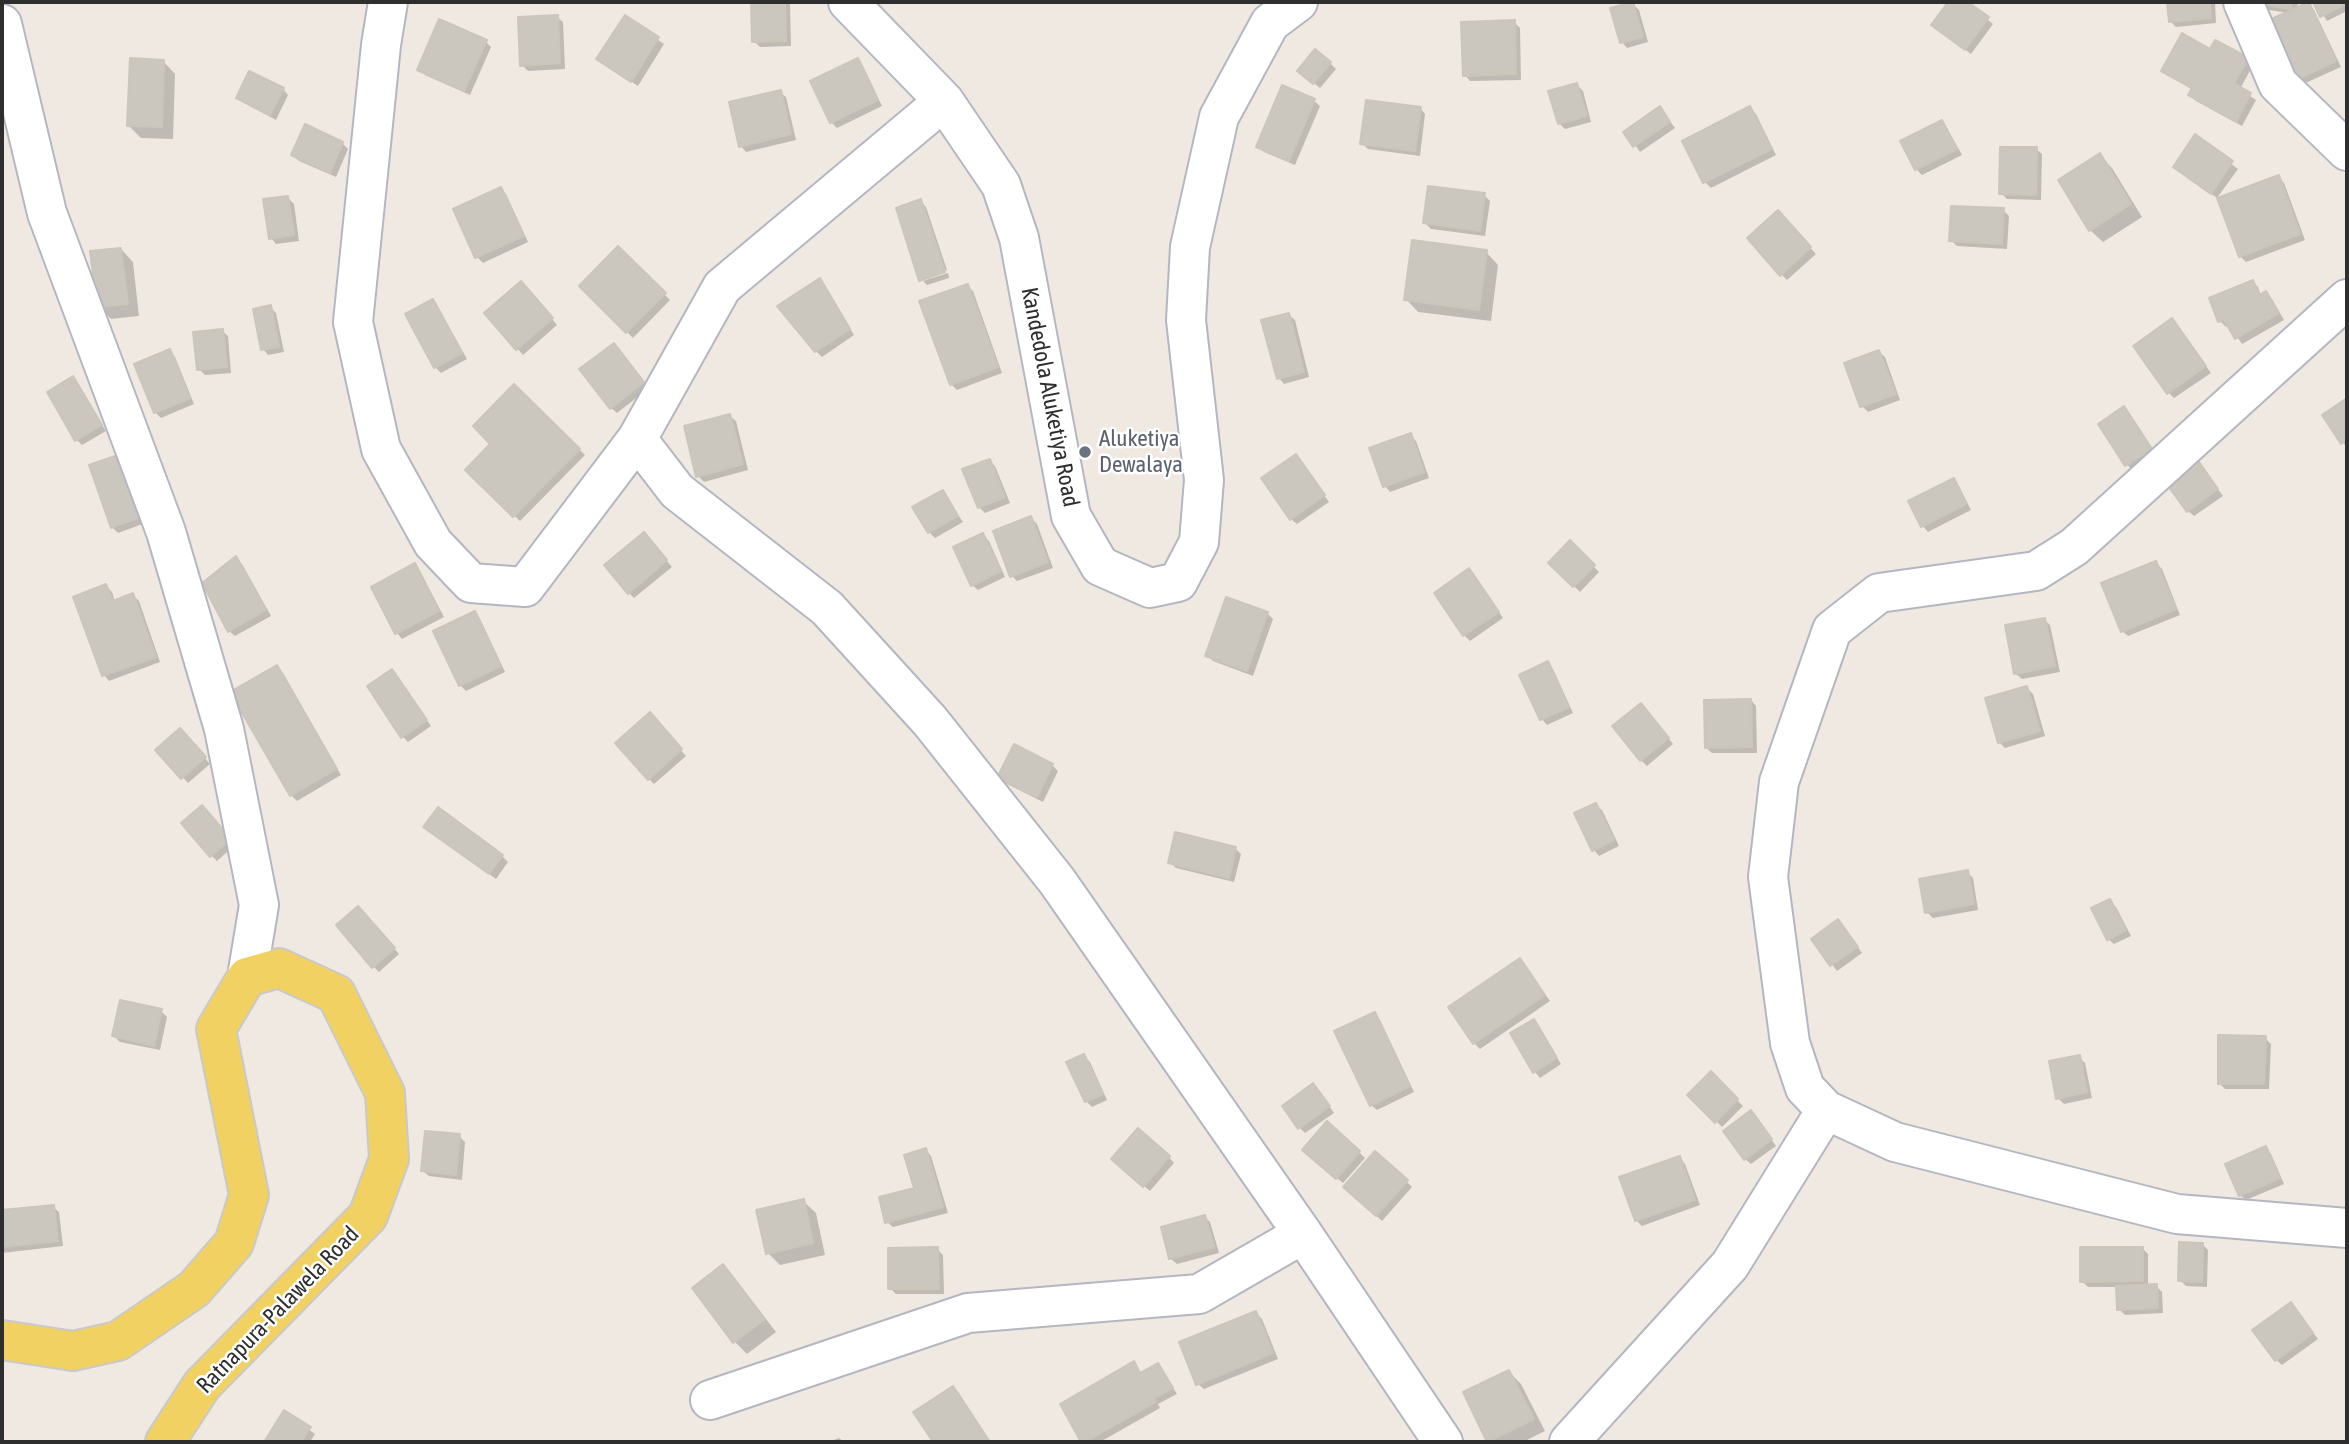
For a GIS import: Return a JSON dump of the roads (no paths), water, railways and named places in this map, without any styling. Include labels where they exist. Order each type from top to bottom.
[{"type":"main road","name":"Ratnapura-Palawela Road","points":[[165,1442],[202,1385],[368,1216],[389,1159],[385,1093],[336,994],[279,968],[247,977]]},
{"type":"main road","points":[[2,1340],[73,1352],[118,1341],[194,1289],[234,1243],[249,1195],[216,1029],[247,977]]},
{"type":"street","points":[[387,2],[353,322],[381,449],[433,543],[471,583],[524,587],[637,439],[722,287],[944,101]]},
{"type":"street","name":"Kandedola Aluketiya Road","points":[[848,2],[944,101],[1001,185],[1020,238],[1072,516],[1100,566],[1150,588],[1178,582],[1199,541],[1204,480],[1186,320],[1190,247],[1219,117],[1270,23],[1298,2]]},
{"type":"street","points":[[2243,2],[2278,84],[2347,151]]},
{"type":"street","points":[[2,24],[47,213],[166,533],[224,729],[259,905],[247,977]]},
{"type":"street","points":[[2347,299],[2074,547],[2036,571],[1879,593],[1832,630],[1779,782],[1768,877],[1790,1043],[1804,1088],[1826,1110],[1895,1142],[2177,1214],[2347,1228]]},
{"type":"street","points":[[637,439],[677,491],[827,608],[930,721],[1057,881],[1303,1234],[1443,1442]]},
{"type":"street","points":[[1569,1442],[1730,1265],[1826,1110]]},
{"type":"street","points":[[710,1400],[968,1313],[1199,1294],[1303,1234]]},
{"type":"place","name":"Aluketiya Dewalaya","points":[[1085,452]]}]
